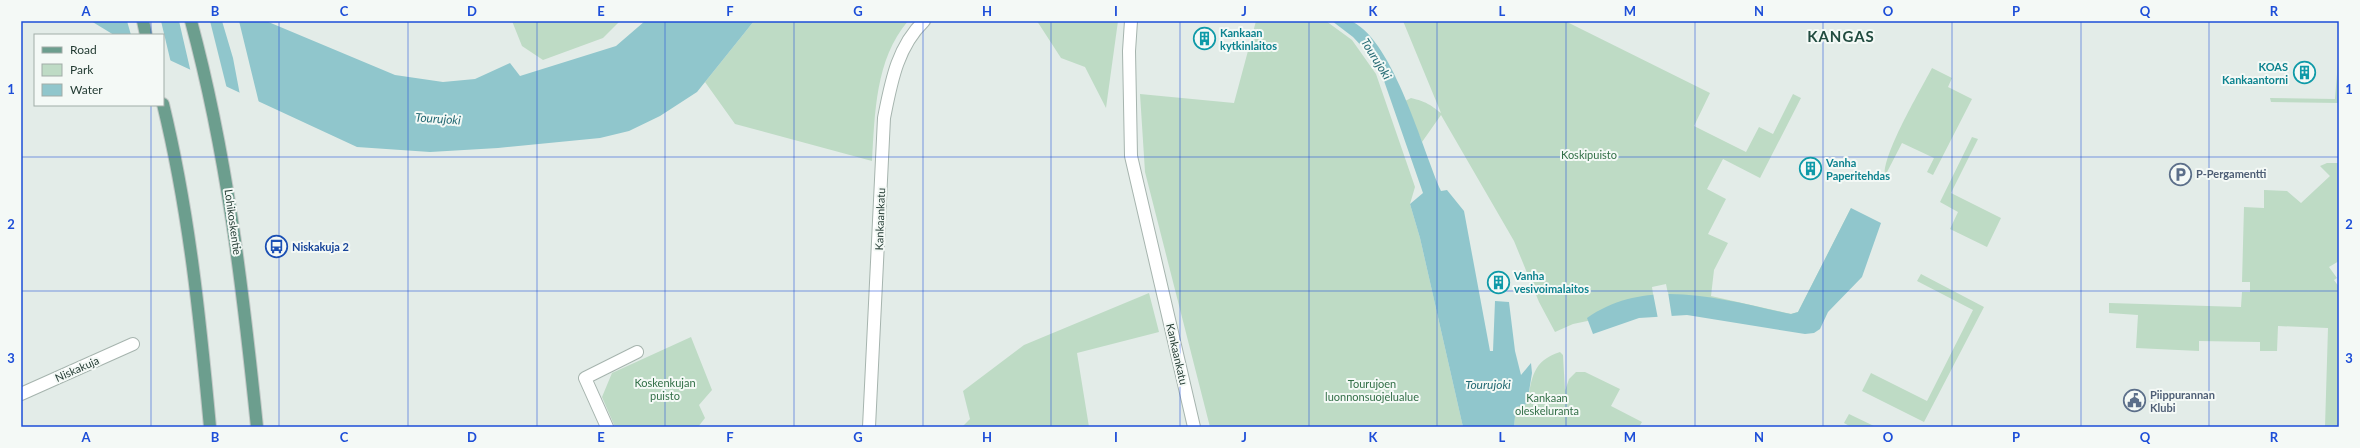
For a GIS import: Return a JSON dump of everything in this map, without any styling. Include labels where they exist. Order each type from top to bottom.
[{"type":"main road","points":[[143,21],[146,34]]},
{"type":"main road","name":"Lohikoskentie","points":[[191,21],[225,171],[245,314],[256,427]]},
{"type":"main road","points":[[164,106],[173,144],[186,210],[197,288],[210,427]]},
{"type":"street","name":"Kankaankatu","points":[[869,427],[884,118],[892,77],[903,49],[924,21]]},
{"type":"street","name":"Kankaankatu","points":[[1131,21],[1129,51],[1131,156],[1194,427]]},
{"type":"street","name":"Niskakuja","points":[[21,394],[133,344]]},
{"type":"street","points":[[607,427],[585,378],[637,352]]},
{"type":"green space","points":[[512,21],[620,21],[603,38],[543,60],[522,46]]},
{"type":"green space","points":[[754,21],[908,21],[897,36],[883,70],[876,106],[872,161],[735,124],[705,82]]},
{"type":"green space","points":[[1037,21],[1118,21],[1106,108],[1085,67],[1061,58]]},
{"type":"green space","name":"Tourujoen luonnonsuojelualue","points":[[1256,21],[1326,21],[1352,40],[1376,74],[1415,187],[1410,204],[1420,238],[1463,427],[1210,427],[1145,172],[1140,94],[1234,103]]},
{"type":"green space","name":"Koskipuisto","points":[[1403,21],[1565,21],[1710,93],[1694,126],[1746,152],[1759,127],[1773,134],[1793,94],[1801,98],[1760,178],[1723,159],[1707,189],[1726,199],[1708,234],[1728,243],[1714,270],[1711,296],[1791,314],[1798,312],[1851,208],[1855,252],[1791,320],[1730,308],[1597,319],[1573,324],[1555,332],[1539,302],[1514,241],[1441,115],[1422,142],[1405,101],[1411,98],[1424,102],[1441,113]],"holes":[[[1666,284],[1668,294],[1653,294],[1652,287]]]},
{"type":"green space","points":[[2339,49],[2339,103],[2271,102],[2270,98],[2335,99]]},
{"type":"green space","points":[[1932,68],[1952,78],[1948,87],[1972,99],[1933,175],[1927,172],[1934,158],[1902,143],[1885,176],[1885,167],[1895,139]]},
{"type":"green space","points":[[1972,137],[1978,139],[1951,193],[2001,218],[1987,247],[1950,229],[1958,212],[1940,202]]},
{"type":"green space","points":[[2327,163],[2339,163],[2339,261],[2329,267],[2337,278],[2334,280],[2339,287],[2339,427],[2325,427],[2328,328],[2278,326],[2277,351],[2260,351],[2260,342],[2199,341],[2199,351],[2136,348],[2138,315],[2109,313],[2109,303],[2241,307],[2242,292],[2250,292],[2250,282],[2242,282],[2244,207],[2264,208],[2264,190],[2287,191],[2301,203],[2330,176],[2320,166]]},
{"type":"green space","points":[[1921,274],[1984,307],[1924,422],[1862,391],[1871,373],[1927,401],[1973,310],[1917,281]]},
{"type":"green space","points":[[1149,293],[1159,332],[1077,353],[1089,427],[962,427],[970,419],[963,391],[1024,345]]},
{"type":"green space","name":"Koskenkujan puisto","points":[[691,337],[712,390],[699,405],[705,418],[698,427],[615,427],[602,397],[612,373]]},
{"type":"green space","name":"Kankaan oleskeluranta","points":[[1560,352],[1563,355],[1565,391],[1569,379],[1576,372],[1585,372],[1620,389],[1611,406],[1642,422],[1639,427],[1514,427],[1516,407],[1527,404],[1532,378],[1535,372],[1544,360]]},
{"type":"green space","points":[[1849,414],[1876,427],[1851,427],[1844,423]]},
{"type":"water","name":"Tourujoki","points":[[1346,20],[1353,22],[1368,34],[1381,51],[1394,73],[1405,98],[1441,191],[1447,190],[1464,211],[1490,351],[1493,351],[1495,301],[1509,302],[1515,351],[1521,375],[1531,363],[1532,373],[1527,404],[1516,407],[1514,427],[1463,427],[1420,238],[1410,204],[1423,193],[1382,75],[1369,54],[1353,37],[1332,21]]},
{"type":"water","points":[[91,21],[266,21],[395,75],[443,82],[475,79],[510,63],[520,76],[616,46],[645,21],[754,21],[697,92],[660,116],[629,131],[600,138],[498,148],[430,152],[357,147],[164,57],[164,34],[112,34]]},
{"type":"water","points":[[1851,208],[1881,223],[1862,277],[1828,312],[1820,329],[1814,333],[1805,334],[1687,315],[1639,318],[1593,334],[1587,318],[1611,305],[1635,297],[1661,294],[1713,298],[1791,314],[1798,312]]},
{"type":"pier","points":[[127,21],[161,21],[171,63],[164,60],[164,34],[131,34]]},
{"type":"pier","points":[[179,21],[210,21],[227,89],[191,73]]},
{"type":"pier","points":[[222,21],[239,21],[259,103],[240,95],[233,58]]},
{"type":"pier","points":[[1668,292],[1672,318],[1658,319],[1653,293]]},
{"type":"place","name":"Kankaan kytkinlaitos","points":[[1205,39]]},
{"type":"place","name":"KOAS Kankaantorni","points":[[2304,73]]},
{"type":"place","name":"Vanha Paperitehdas","points":[[1811,169]]},
{"type":"place","name":"P-Pergamentti","points":[[2180,174]]},
{"type":"place","name":"Niskakuja 2","points":[[277,247]]},
{"type":"place","name":"Vanha vesivoimalaitos","points":[[1499,282]]},
{"type":"place","name":"Piippurannan Klubi","points":[[2135,401]]},
{"type":"district","name":"KANGAS","points":[[1841,37]]}]
